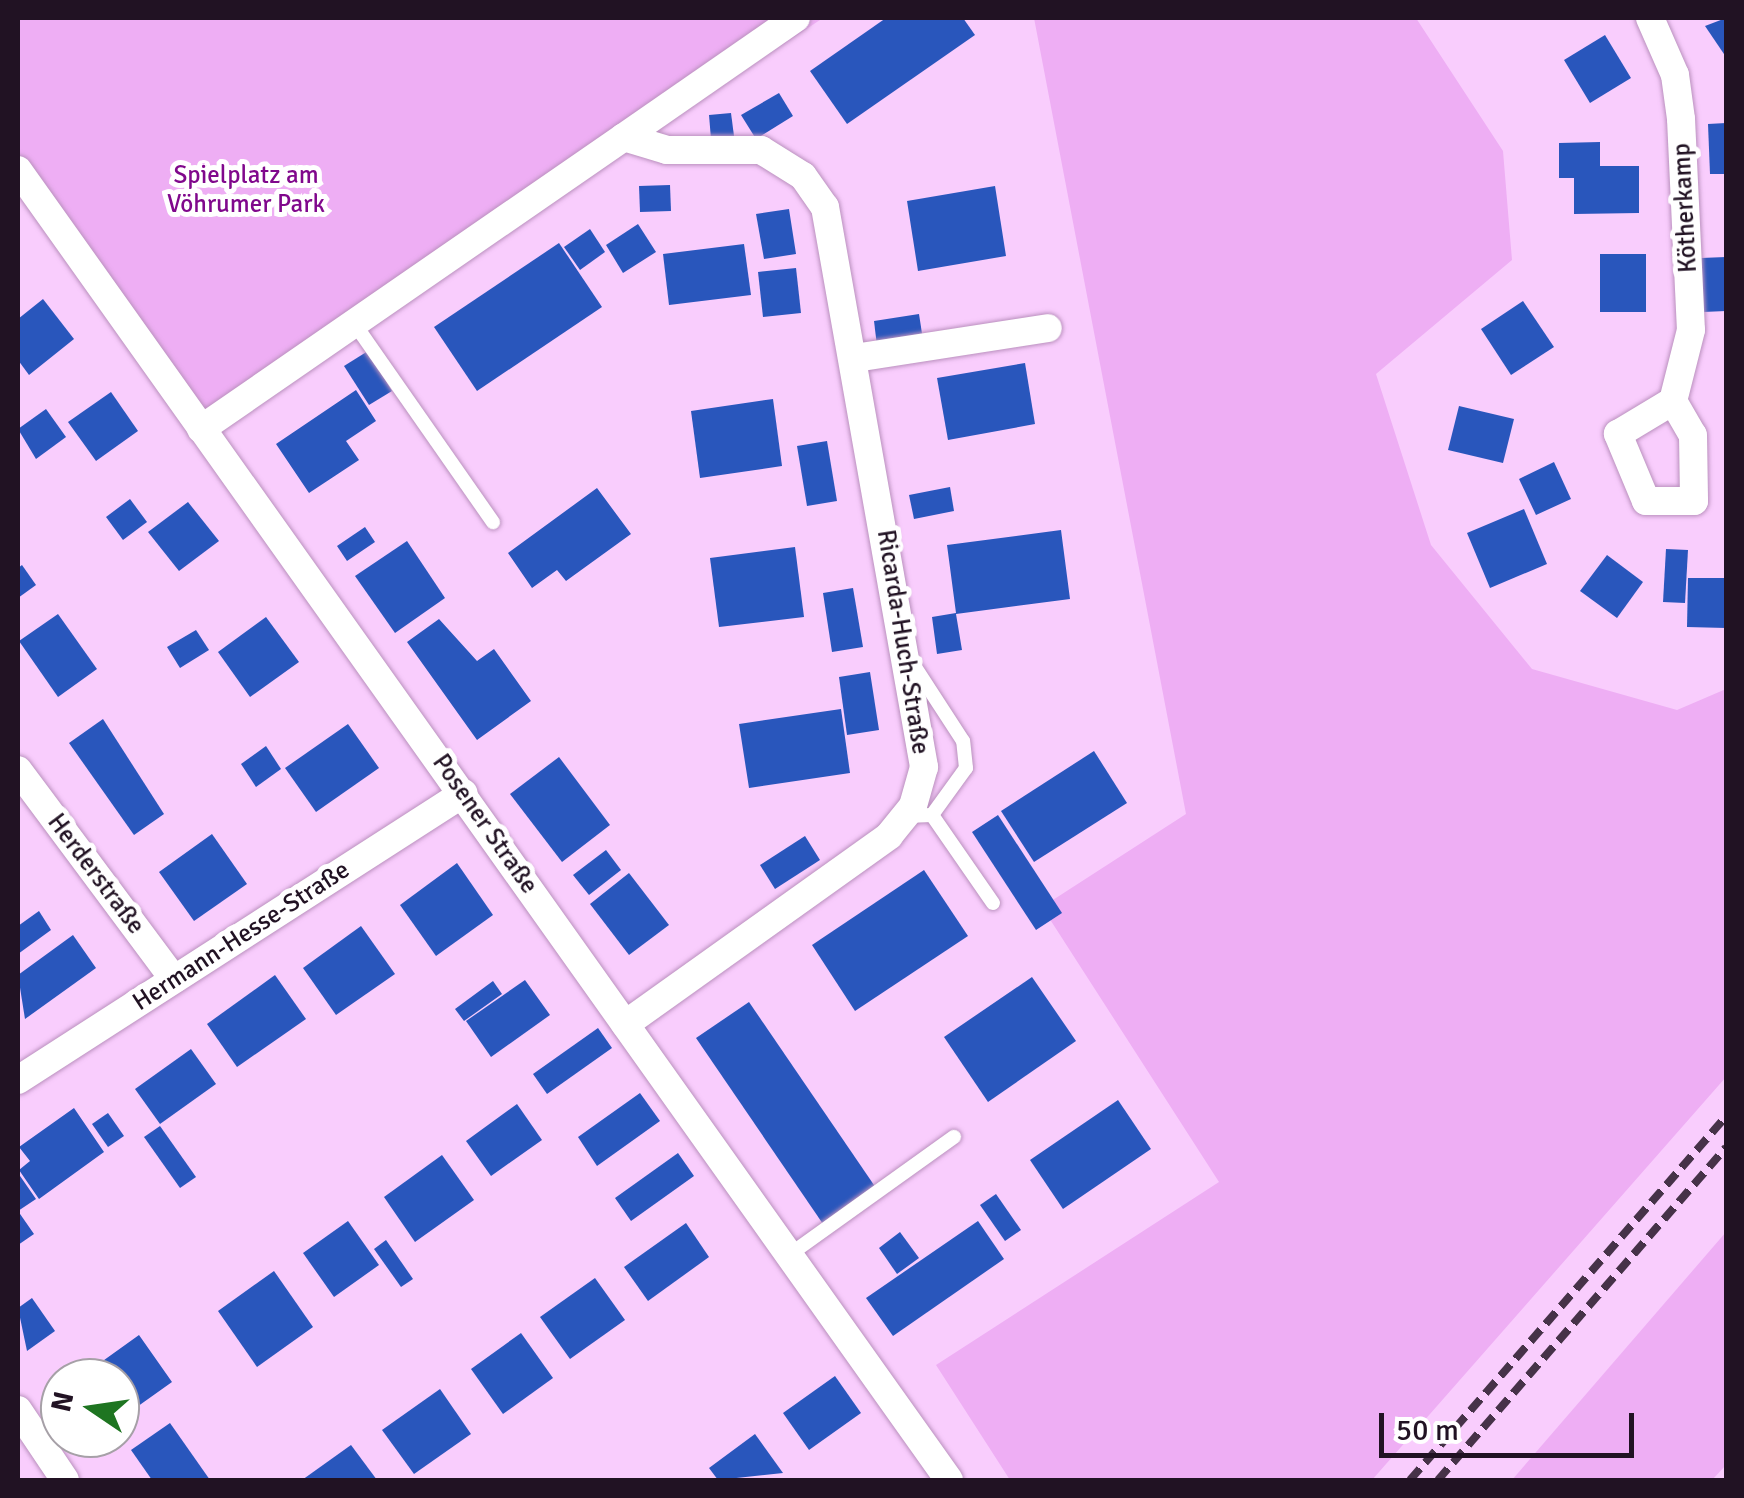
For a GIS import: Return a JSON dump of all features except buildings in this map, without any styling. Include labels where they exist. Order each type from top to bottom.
[{"type":"street","points":[[201,429],[796,18]]},
{"type":"street","name":"Kötherkamp","points":[[1650,18],[1675,75],[1681,120],[1690,330],[1673,402]]},
{"type":"street","name":"Ricarda-Huch-Straße","points":[[624,137],[667,150],[761,150],[803,176],[824,207],[924,767],[919,816]]},
{"type":"street","name":"Posener Straße","points":[[18,170],[464,792],[949,1480]]},
{"type":"street","points":[[854,358],[1048,328]]},
{"type":"street","name":"Herderstraße","points":[[18,770],[174,979]]},
{"type":"street","name":"Hermann-Hesse-Straße","points":[[18,1080],[464,792]]},
{"type":"street","points":[[626,1024],[919,816]]},
{"type":"street","points":[[18,1410],[64,1480]]},
{"type":"lane","points":[[354,323],[493,522]]},
{"type":"lane","points":[[906,652],[963,741],[966,768],[919,816],[992,903]]},
{"type":"lane","points":[[789,1255],[954,1137]]},
{"type":"green space","name":"Spielplatz am Vöhrumer Park","points":[[18,18],[823,18],[201,429],[18,170]]},
{"type":"green space","points":[[1034,18],[1416,18],[1503,151],[1512,260],[1376,374],[1431,545],[1532,669],[1677,710],[1726,689],[1726,1077],[1372,1480],[1010,1480],[936,1365],[1219,1182],[1042,907],[1186,814]]},
{"type":"green space","points":[[1726,1232],[1726,1465],[1712,1480],[1512,1480]]},
{"type":"railway","points":[[1410,1480],[1726,1117]]},
{"type":"railway","points":[[1438,1480],[1726,1148]]}]
